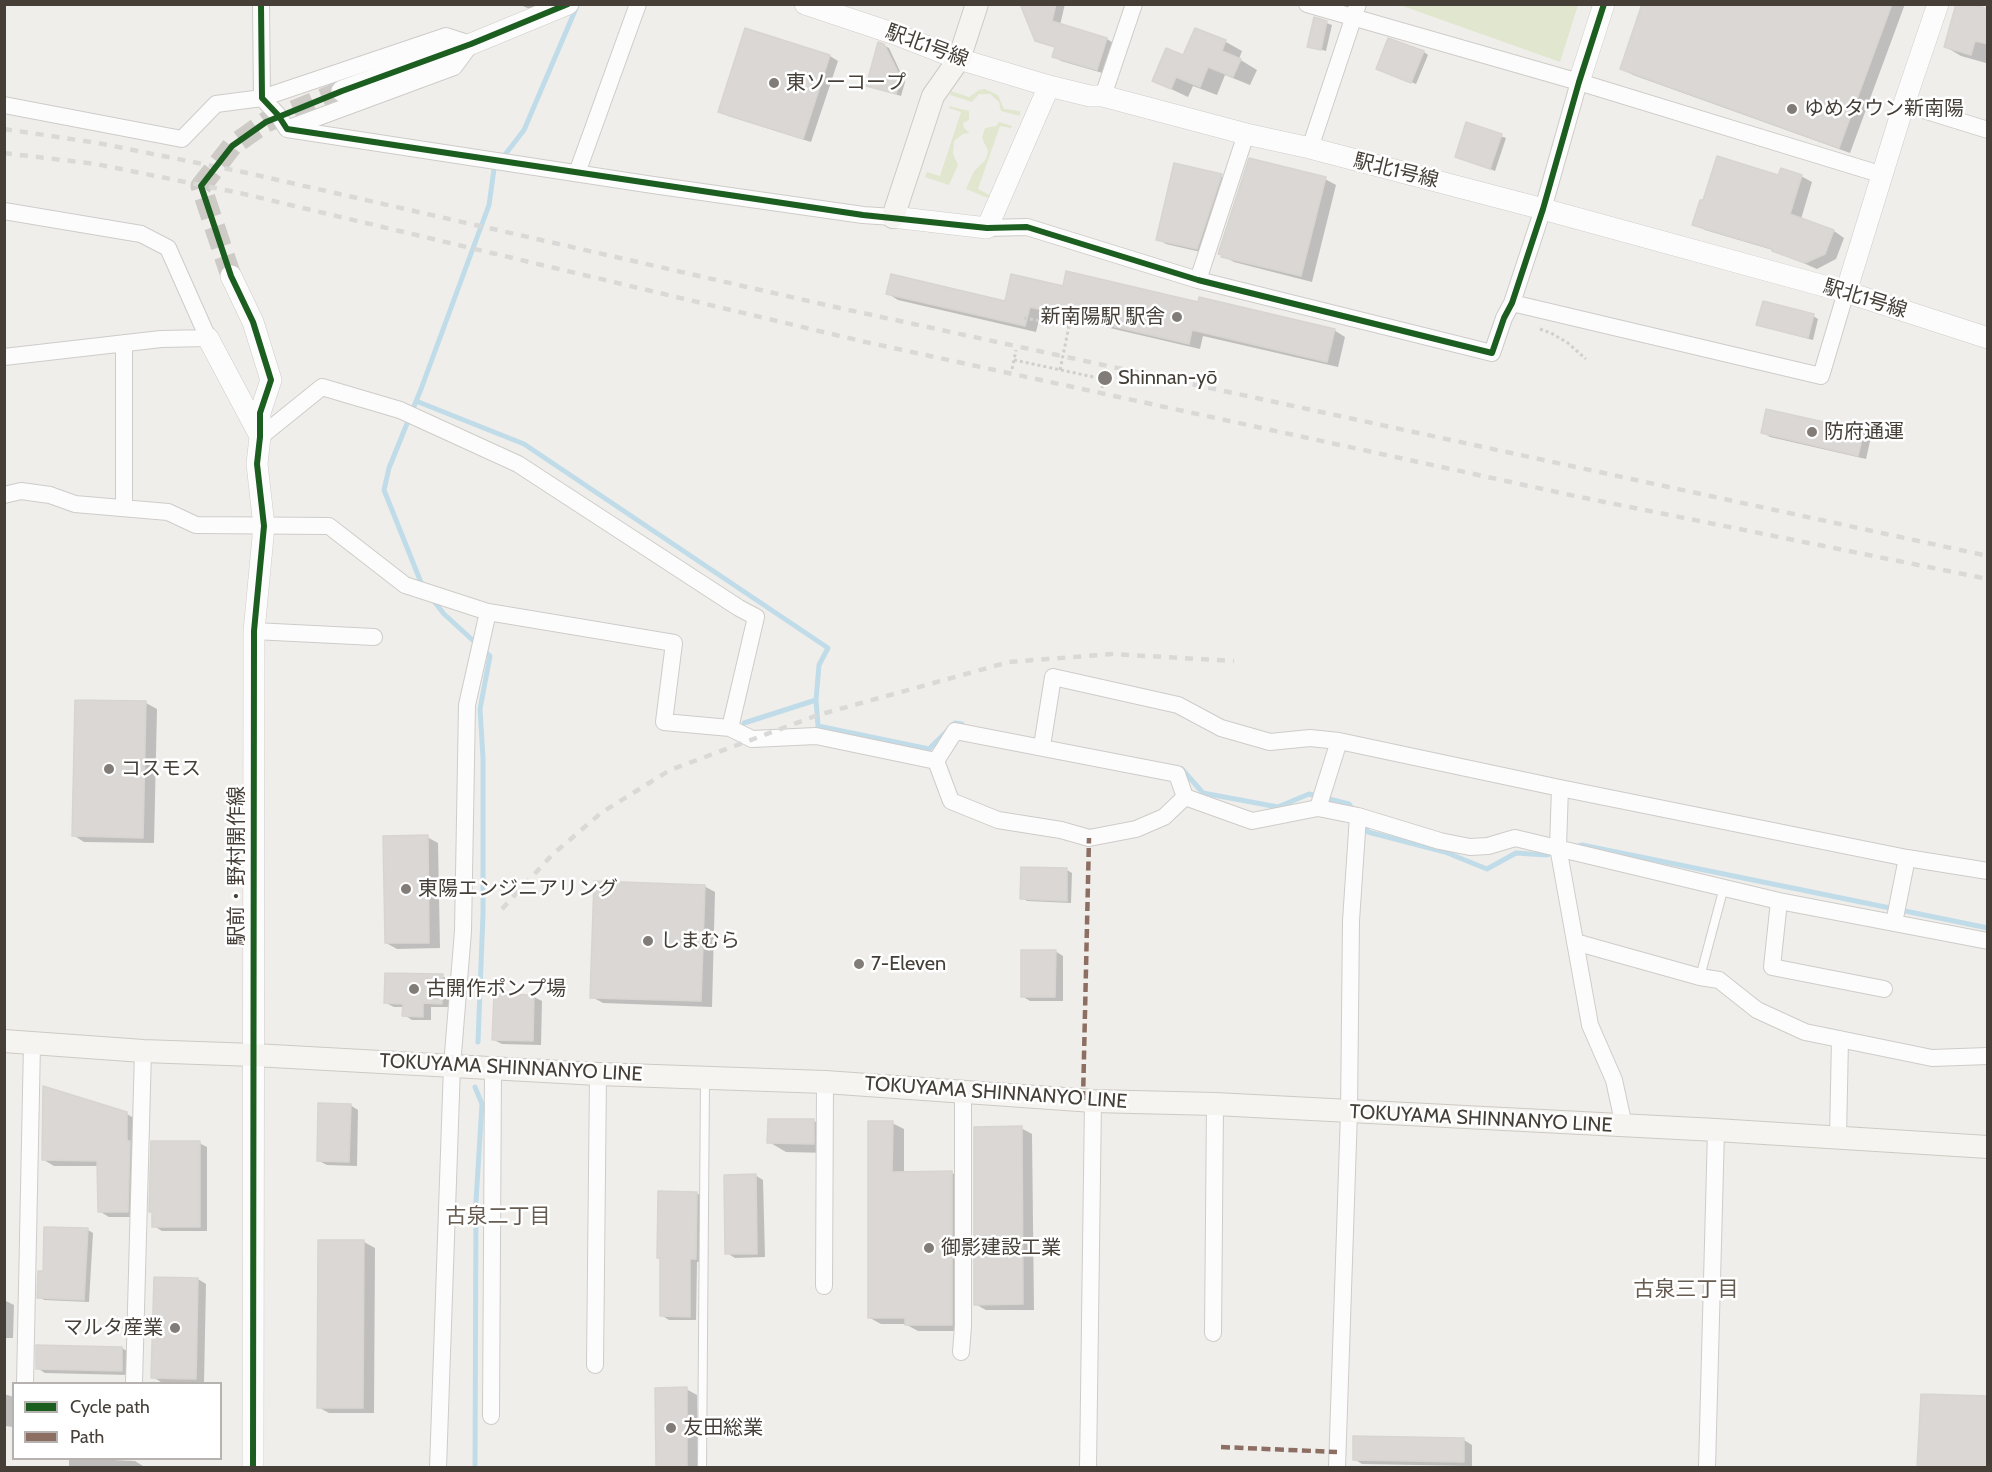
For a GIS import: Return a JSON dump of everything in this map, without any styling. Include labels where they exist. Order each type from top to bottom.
[{"type":"main road","points":[[893,217],[933,96],[959,59],[977,4]]},
{"type":"main road","name":"TOKUYAMA SHINNANYO LINE","points":[[4,1041],[143,1051],[493,1069],[825,1082],[1093,1101],[1215,1104],[1716,1130],[1988,1147]]},
{"type":"street","points":[[261,4],[262,98],[287,129],[863,215],[987,228],[1027,227],[1198,280],[1492,353],[1504,318],[1512,303],[1543,209],[1604,4]]},
{"type":"street","points":[[342,91],[471,44],[568,4]]},
{"type":"street","points":[[577,173],[638,4]]},
{"type":"street","name":"駅北1号線","points":[[805,4],[895,34],[959,59],[1049,86],[1090,96],[1103,96],[1543,209],[1846,292],[1988,338]]},
{"type":"street","points":[[1103,96],[1134,4]]},
{"type":"street","points":[[1307,4],[1355,11],[1883,175]]},
{"type":"street","points":[[1512,303],[1821,376],[1904,104],[1938,4]]},
{"type":"street","points":[[1310,148],[1355,11]]},
{"type":"street","points":[[4,105],[182,139],[216,104],[262,98],[446,36],[471,44]]},
{"type":"street","points":[[287,129],[454,67],[471,44]]},
{"type":"street","points":[[987,228],[1049,86]]},
{"type":"street","points":[[1904,104],[1988,130]]},
{"type":"street","points":[[1198,280],[1246,134]]},
{"type":"street","points":[[4,211],[141,234],[168,248],[208,338],[260,437],[322,387],[400,410],[518,464],[756,617],[729,728]]},
{"type":"street","name":"駅前・野村開作線","points":[[231,276],[253,322],[271,380],[260,413],[257,465],[264,526],[254,631],[253,1467]]},
{"type":"street","points":[[4,357],[161,339],[208,338]]},
{"type":"street","points":[[124,343],[124,508]]},
{"type":"street","points":[[4,495],[21,491],[50,495],[75,504],[168,512],[196,525],[329,526],[405,585],[488,612],[674,643],[664,722],[729,728],[752,740],[816,736],[936,761]]},
{"type":"street","points":[[438,1467],[452,1066],[464,932],[466,705],[488,612]]},
{"type":"street","points":[[254,631],[374,637]]},
{"type":"street","points":[[1042,747],[1053,677],[1178,705],[1221,728],[1270,742],[1310,738],[1339,741],[1907,858],[1988,871]]},
{"type":"street","points":[[936,761],[955,731],[1177,774],[1185,797]]},
{"type":"street","points":[[1318,808],[1339,741]]},
{"type":"street","points":[[936,761],[951,801],[998,820],[1061,830],[1089,838],[1136,829],[1164,817],[1185,797]]},
{"type":"street","points":[[1560,788],[1558,847],[1590,1025],[1614,1080],[1624,1126]]},
{"type":"street","points":[[1185,797],[1252,821],[1318,808],[1358,816],[1430,838],[1470,847],[1488,846],[1515,838],[1779,900],[1988,941]]},
{"type":"street","points":[[1337,1467],[1349,1112],[1351,921],[1358,816]]},
{"type":"street","points":[[1893,923],[1907,858]]},
{"type":"street","points":[[1779,900],[1773,967],[1884,989]]},
{"type":"street","points":[[1575,942],[1700,977],[1719,980],[1757,1010],[1805,1032],[1932,1058],[1988,1056]]},
{"type":"street","points":[[1838,1138],[1840,1039]]},
{"type":"street","points":[[25,1382],[32,1044]]},
{"type":"street","points":[[134,1382],[143,1051]]},
{"type":"street","points":[[491,1416],[493,1069]]},
{"type":"street","points":[[596,1365],[598,1074]]},
{"type":"street","points":[[824,1286],[825,1082]]},
{"type":"street","points":[[961,1352],[963,1092]]},
{"type":"street","points":[[1088,1467],[1093,1101]]},
{"type":"street","points":[[1213,1333],[1215,1104]]},
{"type":"street","points":[[1707,1467],[1716,1130]]},
{"type":"lane","points":[[1700,977],[1724,886]]},
{"type":"lane","points":[[702,1467],[705,1077]]},
{"type":"path","points":[[1024,318],[1069,326],[1060,370]]},
{"type":"path","points":[[1504,318],[1551,333],[1586,358]]},
{"type":"path","points":[[1012,369],[1016,350]]},
{"type":"path","points":[[1014,360],[1103,379]]},
{"type":"path","points":[[1102,388],[1105,370]]},
{"type":"green space","points":[[1397,4],[1578,4],[1578,5],[1560,62]]},
{"type":"green space","points":[[985,89],[998,95],[1004,109],[1020,111],[1020,116],[1001,111],[999,102],[990,94],[979,94],[972,102],[950,95],[951,91],[969,97]]},
{"type":"green space","points":[[949,106],[969,111],[969,120],[963,123],[964,128],[970,133],[963,134],[954,141],[953,154],[958,165],[949,185],[925,177],[927,172],[940,176],[961,112]]},
{"type":"green space","points":[[999,122],[1012,126],[1011,128],[1000,126],[978,189],[991,196],[990,199],[966,189],[974,171],[986,159],[988,151],[982,138],[985,128],[996,126]]},
{"type":"building","points":[[1020,4],[1056,4],[1052,21],[1107,38],[1097,70],[1052,57],[1055,47],[1035,41]]},
{"type":"building","name":"ゆめタウン新南陽","points":[[1642,4],[1892,4],[1839,148],[1620,69]]},
{"type":"building","points":[[1956,4],[1973,4],[1988,9],[1988,44],[1975,41],[1971,55],[1944,47]]},
{"type":"building","points":[[1314,17],[1327,21],[1321,50],[1307,47]]},
{"type":"building","name":"東ソーコープ","points":[[745,28],[830,55],[803,139],[718,112]]},
{"type":"building","points":[[1195,28],[1226,40],[1222,51],[1241,59],[1233,77],[1208,67],[1200,87],[1176,77],[1171,89],[1152,81],[1166,48],[1183,55]]},
{"type":"building","points":[[1388,38],[1424,51],[1411,83],[1376,69]]},
{"type":"building","points":[[878,42],[884,44],[901,78],[896,94],[866,86]]},
{"type":"building","points":[[1466,122],[1502,134],[1490,169],[1455,157]]},
{"type":"building","points":[[1717,156],[1778,175],[1781,168],[1802,175],[1790,214],[1834,230],[1825,254],[1805,263],[1772,251],[1773,249],[1692,225],[1700,200],[1703,200]]},
{"type":"building","points":[[1249,158],[1326,177],[1301,276],[1221,257],[1222,255],[1218,254]]},
{"type":"building","points":[[1174,163],[1222,174],[1197,249],[1156,240]]},
{"type":"building","name":"新南陽駅 駅舎","points":[[1066,271],[1198,302],[1199,297],[1335,329],[1327,362],[1192,330],[1189,344],[1030,307],[1025,326],[886,294],[891,274],[1005,301],[1011,274],[1063,286]]},
{"type":"building","points":[[1763,301],[1814,314],[1808,338],[1756,325]]},
{"type":"building","name":"防府通運","points":[[1766,409],[1864,431],[1858,456],[1761,433]]},
{"type":"building","name":"コスモス","points":[[75,700],[146,701],[143,838],[72,836]]},
{"type":"building","name":"東陽エンジニアリング","points":[[428,835],[429,943],[385,943],[383,836]]},
{"type":"building","points":[[1021,867],[1067,868],[1067,901],[1020,899]]},
{"type":"building","name":"しまむら","points":[[594,881],[705,885],[701,1001],[590,998]]},
{"type":"building","points":[[1021,950],[1056,950],[1055,997],[1021,997]]},
{"type":"building","name":"古開作ポンプ場","points":[[385,973],[443,974],[442,1004],[423,1003],[423,1017],[402,1016],[403,1004],[384,1003]]},
{"type":"building","points":[[494,994],[534,995],[533,1041],[492,1040]]},
{"type":"building","points":[[43,1086],[127,1112],[127,1141],[130,1141],[128,1212],[98,1212],[97,1161],[42,1160]]},
{"type":"building","points":[[318,1103],[351,1104],[349,1162],[317,1161]]},
{"type":"building","points":[[768,1119],[814,1119],[814,1144],[767,1143]]},
{"type":"building","points":[[868,1121],[893,1121],[892,1172],[952,1171],[952,1325],[905,1325],[905,1318],[868,1318]]},
{"type":"building","points":[[1022,1126],[1023,1304],[974,1305],[974,1127]]},
{"type":"building","points":[[151,1141],[200,1141],[200,1227],[152,1227],[152,1212],[149,1212]]},
{"type":"building","points":[[756,1174],[757,1254],[725,1254],[724,1175]]},
{"type":"building","points":[[658,1191],[697,1192],[696,1259],[690,1259],[690,1317],[660,1316],[660,1258],[657,1258]]},
{"type":"building","points":[[44,1227],[88,1228],[84,1300],[37,1298],[38,1271],[43,1271]]},
{"type":"building","points":[[318,1240],[364,1240],[363,1408],[317,1408]]},
{"type":"building","name":"マルタ産業","points":[[154,1277],[198,1278],[196,1379],[151,1378]]},
{"type":"building","points":[[36,1345],[122,1347],[122,1371],[36,1369]]},
{"type":"building","name":"友田総業","points":[[687,1387],[687,1467],[656,1467],[655,1388]]},
{"type":"building","points":[[1921,1394],[1988,1396],[1988,1467],[1917,1467]]},
{"type":"building","points":[[1353,1436],[1464,1438],[1464,1462],[1353,1460]]},
{"type":"waterway","points":[[422,585],[384,490],[389,468],[421,389],[489,205],[494,169],[524,130],[577,6]]},
{"type":"waterway","points":[[416,401],[524,444],[828,648],[819,665],[816,700],[818,726],[929,749],[955,723],[962,724]]},
{"type":"waterway","points":[[433,600],[444,614],[490,656],[480,709],[483,758],[483,914],[478,1042]]},
{"type":"waterway","points":[[744,723],[816,700]]},
{"type":"waterway","points":[[1182,769],[1203,793],[1278,807],[1309,794],[1349,804],[1354,811]]},
{"type":"waterway","points":[[1362,823],[1368,832],[1445,852],[1487,869],[1516,853],[1546,855],[1554,853]]},
{"type":"waterway","points":[[1575,847],[1582,845],[1988,928]]},
{"type":"waterway","points":[[475,1087],[482,1104],[476,1201],[475,1468]]},
{"type":"tunnel","points":[[231,276],[201,186],[232,146],[266,122],[342,91]]},
{"type":"railway","points":[[4,129],[98,143],[243,172],[835,307],[1988,556]]},
{"type":"railway","points":[[4,153],[96,164],[240,193],[861,341],[1575,496],[1988,579]]},
{"type":"railway","points":[[502,909],[552,855],[601,813],[670,770],[818,715],[1009,662],[1112,654],[1234,661]]},
{"type":"marked path","points":[[1083,1100],[1089,838]]},
{"type":"marked path","points":[[1221,1447],[1337,1452]]},
{"type":"cycle path","points":[[261,4],[262,98],[287,129],[863,215],[987,228],[1027,227],[1198,280],[1492,353],[1504,318],[1512,303],[1543,209],[1604,4]]},
{"type":"cycle path","points":[[253,1468],[254,631],[264,526],[257,464],[260,413],[271,380],[253,322],[231,276],[201,186],[232,146],[266,122],[342,91],[471,44],[568,4]]},
{"type":"place","name":"東ソーコープ","points":[[774,83]]},
{"type":"place","name":"ゆめタウン新南陽","points":[[1792,109]]},
{"type":"place","name":"新南陽駅 駅舎","points":[[1177,317]]},
{"type":"place","name":"Shinnan-yō","points":[[1105,378]]},
{"type":"place","name":"防府通運","points":[[1812,432]]},
{"type":"place","name":"コスモス","points":[[109,769]]},
{"type":"place","name":"東陽エンジニアリング","points":[[406,889]]},
{"type":"place","name":"しまむら","points":[[648,941]]},
{"type":"place","name":"7-Eleven","points":[[859,964]]},
{"type":"place","name":"古開作ポンプ場","points":[[414,989]]},
{"type":"place","name":"御影建設工業","points":[[929,1248]]},
{"type":"place","name":"マルタ産業","points":[[175,1328]]},
{"type":"place","name":"友田総業","points":[[671,1428]]},
{"type":"district","name":"古泉二丁目","points":[[498,1217]]},
{"type":"district","name":"古泉三丁目","points":[[1686,1290]]}]
